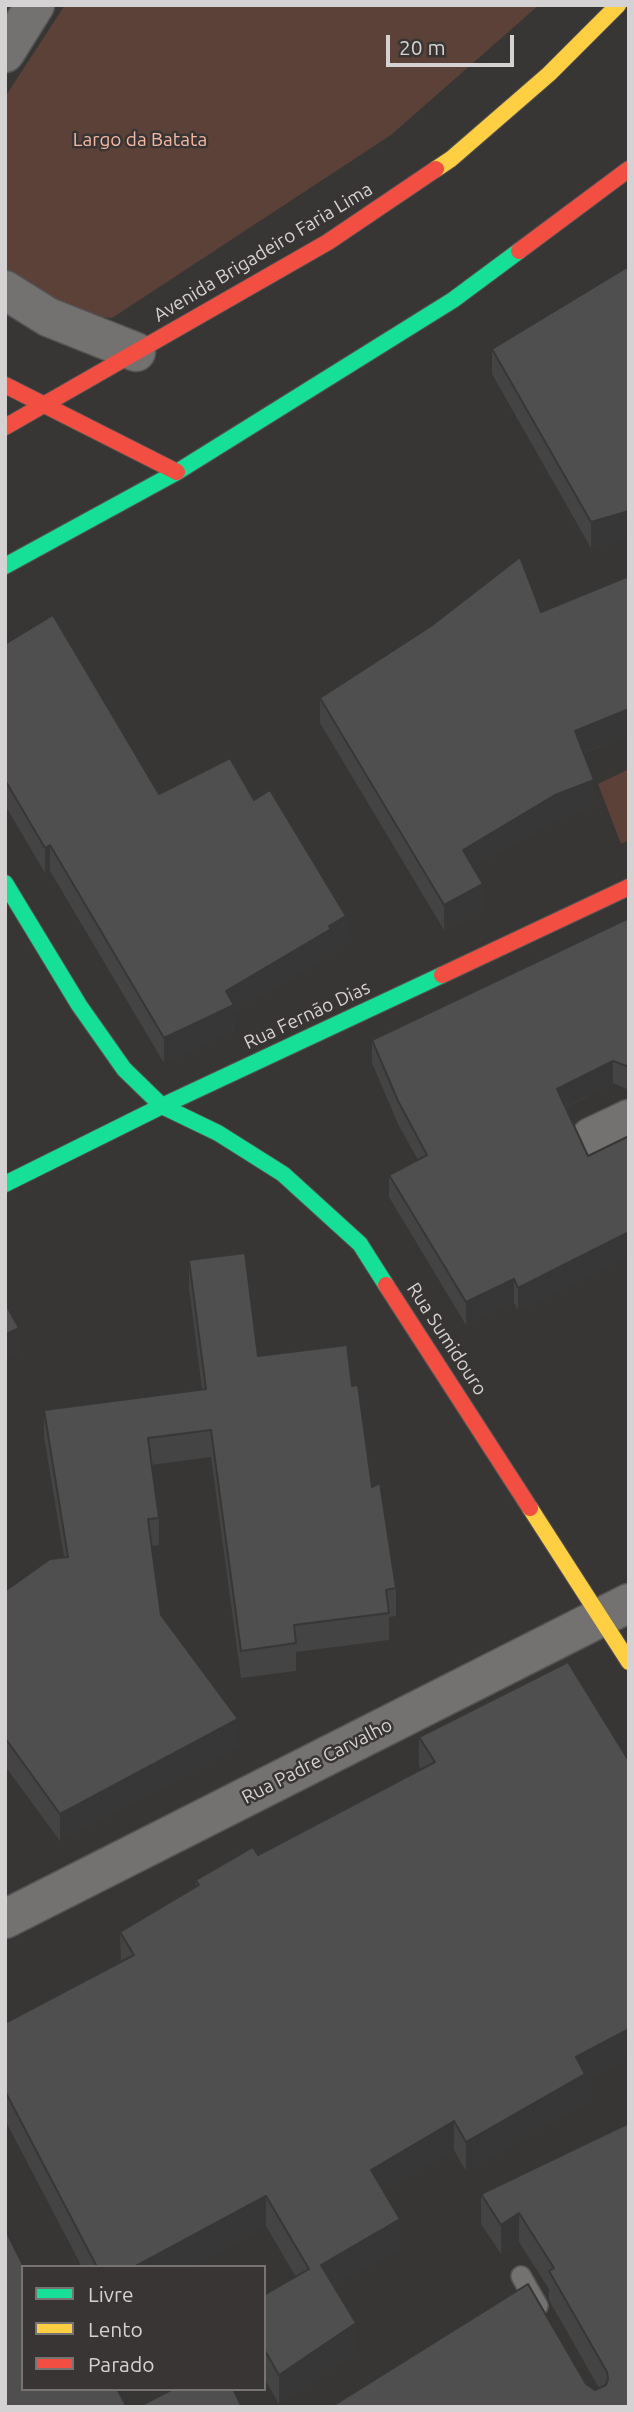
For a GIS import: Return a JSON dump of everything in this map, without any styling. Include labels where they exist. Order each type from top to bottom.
[{"type":"main road","name":"Avenida Brigadeiro Faria Lima","points":[[5,427],[328,242],[452,159],[549,74],[618,5]]},
{"type":"main road","points":[[5,566],[177,472],[453,300],[629,169]]},
{"type":"main road","points":[[5,385],[177,472]]},
{"type":"main road","name":"Rua Sumidouro","points":[[5,883],[79,1004],[124,1069],[162,1106],[218,1133],[283,1174],[360,1244],[615,1610],[629,1662]]},
{"type":"main road","name":"Rua Fernão Dias","points":[[5,1184],[162,1106],[626,894]]},
{"type":"street","points":[[5,53],[35,5]]},
{"type":"street","points":[[5,290],[48,317],[136,352]]},
{"type":"street","points":[[591,1137],[629,1119]]},
{"type":"street","name":"Rua Padre Carvalho","points":[[5,1919],[615,1610]]},
{"type":"lane","points":[[521,2276],[548,2324]]},
{"type":"green space","name":"Largo da Batata","points":[[65,5],[539,5],[391,135],[112,318],[73,315],[5,274],[5,97]]},
{"type":"green space","points":[[629,769],[629,840],[621,844],[598,784]]},
{"type":"building","points":[[629,266],[629,511],[591,522],[492,349]]},
{"type":"building","points":[[520,557],[541,612],[629,576],[629,709],[575,731],[594,780],[555,795],[463,850],[483,884],[444,905],[320,698],[431,626]]},
{"type":"building","points":[[53,615],[159,794],[230,758],[254,800],[270,790],[346,916],[329,926],[331,929],[226,991],[234,1005],[164,1038],[50,845],[45,848],[5,780],[5,644]]},
{"type":"building","points":[[629,918],[629,1067],[613,1061],[557,1089],[588,1156],[629,1136],[629,1232],[518,1288],[514,1279],[466,1302],[389,1175],[427,1155],[398,1101],[372,1040]]},
{"type":"building","points":[[245,1253],[258,1356],[347,1345],[352,1386],[358,1385],[372,1487],[380,1483],[396,1588],[386,1590],[389,1613],[294,1625],[296,1643],[241,1651],[211,1430],[148,1438],[159,1518],[148,1519],[161,1615],[238,1719],[60,1814],[5,1738],[5,1591],[50,1559],[68,1557],[44,1410],[206,1389],[189,1260]]},
{"type":"building","points":[[5,1303],[19,1328],[5,1335]]},
{"type":"building","points":[[568,1662],[629,1761],[629,2029],[576,2057],[585,2074],[466,2142],[454,2121],[371,2170],[400,2219],[321,2265],[356,2323],[279,2375],[266,2352],[266,2294],[309,2269],[266,2196],[138,2265],[96,2265],[5,2091],[5,2023],[134,1955],[120,1932],[199,1885],[196,1880],[253,1847],[258,1855],[435,1762],[419,1737]]},
{"type":"building","points":[[629,2123],[629,2407],[331,2407],[528,2284],[586,2384],[595,2390],[606,2385],[607,2372],[549,2271],[554,2268],[519,2213],[501,2225],[481,2194]]},
{"type":"building","points":[[5,2229],[23,2265],[21,2391],[118,2391],[127,2407],[5,2407]]},
{"type":"building","points":[[169,2391],[234,2391],[242,2407],[138,2407]]},
{"type":"traffic: fast","points":[[5,566],[177,472],[453,300],[519,251]]},
{"type":"traffic: fast","points":[[5,883],[79,1005],[124,1069],[162,1106],[218,1133],[283,1174],[360,1244],[386,1285]]},
{"type":"traffic: fast","points":[[5,1184],[162,1106],[442,975]]},
{"type":"traffic: slow","points":[[436,169],[549,74],[618,5]]},
{"type":"traffic: slow","points":[[530,1508],[629,1662]]},
{"type":"traffic: jam","points":[[5,427],[328,242],[436,169]]},
{"type":"traffic: jam","points":[[519,251],[629,169]]},
{"type":"traffic: jam","points":[[5,385],[177,472]]},
{"type":"traffic: jam","points":[[442,975],[629,887]]},
{"type":"traffic: jam","points":[[386,1285],[530,1508]]}]
